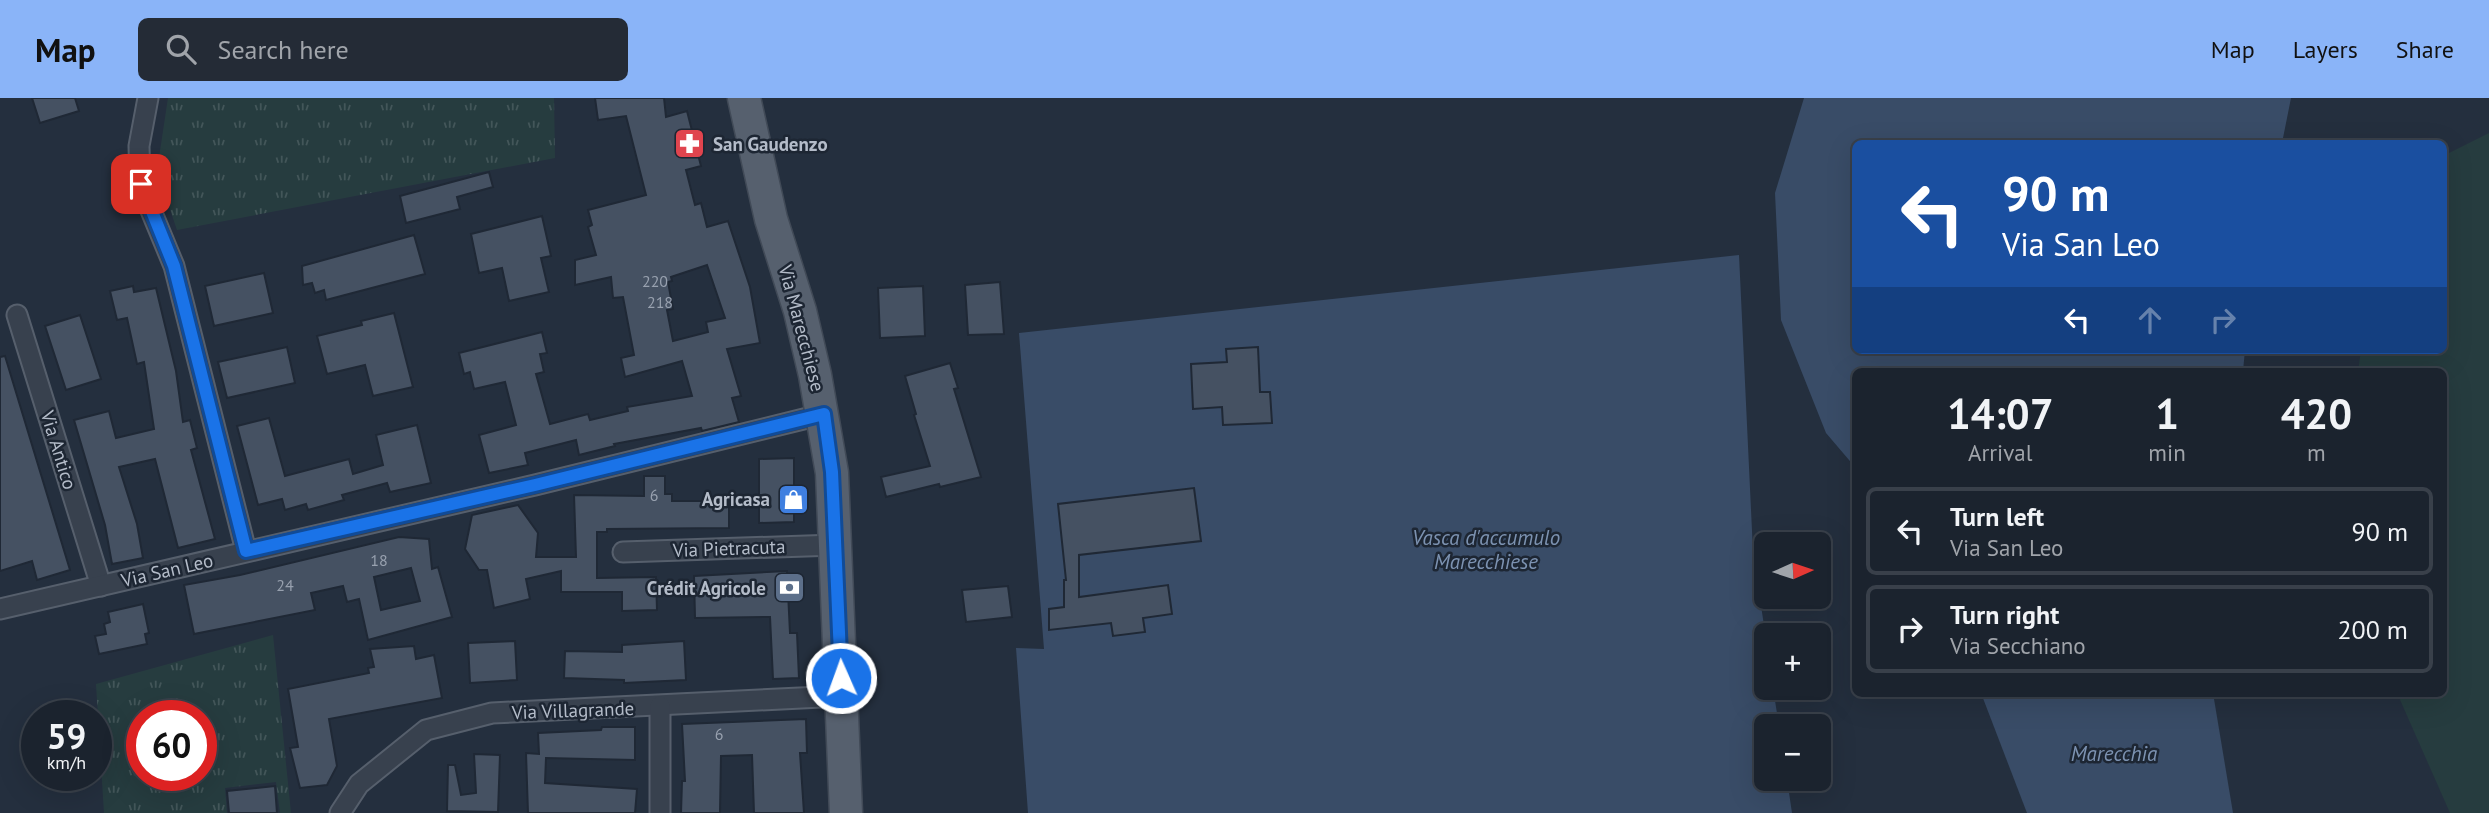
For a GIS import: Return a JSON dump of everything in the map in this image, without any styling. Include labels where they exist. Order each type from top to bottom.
[{"type":"main road","name":"Via Marecchiese","points":[[744,98],[771,219],[800,311],[824,414],[832,472],[846,813]]},
{"type":"street","points":[[148,98],[139,146],[141,184],[174,266],[246,551]]},
{"type":"street","name":"Via Antico","points":[[16,315],[101,586]]},
{"type":"street","name":"Via San Leo","points":[[0,609],[535,485],[824,414]]},
{"type":"street","name":"Via Pietracuta","points":[[623,551],[835,545]]},
{"type":"street","name":"Via Villagrande","points":[[340,813],[359,784],[426,730],[492,713],[842,696]]},
{"type":"street","points":[[660,706],[660,813]]},
{"type":"green space","points":[[168,98],[554,98],[555,158],[177,230],[157,171]]},
{"type":"green space","points":[[2489,133],[2489,813],[2450,813],[2399,697],[2447,697],[2447,368],[2358,368],[2360,354],[2447,354],[2449,153]]},
{"type":"green space","points":[[273,635],[291,813],[280,813],[276,782],[225,788],[227,813],[104,813],[103,791],[112,791],[112,700],[97,700],[96,684]]},
{"type":"water","points":[[1804,98],[2291,98],[2283,140],[1852,140],[1852,354],[2245,354],[2243,368],[1852,368],[1852,463],[1826,433],[1781,320],[1775,193]]},
{"type":"water","name":"Vasca d'accumulo Marecchiese","points":[[1739,255],[1754,559],[1754,609],[1762,609],[1764,623],[1754,623],[1754,700],[1775,700],[1777,714],[1754,714],[1754,791],[1789,791],[1792,813],[1028,813],[1016,648],[1044,649],[1019,333]]},
{"type":"water","name":"Marecchia","points":[[1983,697],[2214,697],[2233,813],[2027,813]]},
{"type":"building","points":[[32,98],[75,98],[79,111],[40,123]]},
{"type":"building","points":[[595,98],[664,98],[666,117],[687,111],[701,166],[686,170],[695,205],[701,203],[707,227],[728,221],[750,287],[760,343],[727,349],[741,396],[732,398],[739,422],[702,431],[701,428],[614,444],[615,446],[579,455],[576,440],[525,453],[528,465],[489,473],[479,435],[516,425],[505,382],[474,389],[470,372],[464,374],[459,353],[542,332],[547,353],[540,354],[544,372],[536,374],[550,424],[588,414],[590,420],[628,411],[627,407],[692,396],[682,361],[625,377],[621,358],[634,355],[623,297],[613,298],[611,277],[575,285],[575,260],[596,255],[588,227],[592,225],[588,210],[646,195],[626,116],[598,120]],"holes":[[[707,265],[725,318],[706,322],[708,332],[673,341],[667,310],[673,309],[668,282],[672,281],[671,277]]]},
{"type":"building","points":[[489,172],[493,187],[457,197],[460,209],[406,223],[400,196]]},
{"type":"building","points":[[542,216],[551,256],[541,258],[549,292],[509,301],[502,268],[479,273],[471,234]]},
{"type":"building","points":[[414,235],[425,274],[326,300],[324,290],[315,293],[312,283],[303,285],[302,266]]},
{"type":"building","points":[[264,273],[273,313],[214,326],[205,286]]},
{"type":"building","points":[[1000,282],[1004,334],[968,335],[965,285]]},
{"type":"building","points":[[133,286],[134,292],[156,288],[176,371],[183,422],[190,420],[197,448],[191,450],[215,539],[178,548],[155,459],[119,467],[137,524],[143,558],[112,564],[105,525],[74,420],[109,411],[116,438],[154,429],[144,362],[137,364],[127,318],[117,320],[110,291]]},
{"type":"building","points":[[923,286],[925,336],[880,338],[878,288]]},
{"type":"building","points":[[394,313],[413,387],[373,396],[365,365],[327,374],[317,336],[362,325],[361,321]]},
{"type":"building","points":[[80,315],[101,379],[66,390],[45,326]]},
{"type":"building","points":[[287,347],[295,383],[227,398],[218,362]]},
{"type":"building","points":[[1258,347],[1260,392],[1270,392],[1272,423],[1223,425],[1222,407],[1193,409],[1191,364],[1227,362],[1226,349]]},
{"type":"building","points":[[5,356],[70,570],[37,580],[32,561],[0,571],[0,357]]},
{"type":"building","points":[[950,363],[958,388],[954,389],[981,477],[886,497],[881,477],[930,466],[905,376]]},
{"type":"building","points":[[269,418],[285,476],[349,459],[353,474],[383,465],[376,435],[417,425],[431,483],[390,492],[387,483],[342,495],[344,500],[308,510],[306,504],[285,510],[282,499],[258,505],[237,426]]},
{"type":"building","points":[[794,458],[794,522],[759,523],[759,459]]},
{"type":"building","points":[[644,476],[665,476],[665,494],[672,494],[672,501],[729,501],[729,528],[607,529],[607,532],[597,532],[597,578],[656,577],[657,610],[622,611],[622,592],[561,592],[561,571],[526,579],[530,599],[494,608],[487,570],[479,570],[465,549],[472,515],[518,505],[538,533],[536,557],[576,557],[574,495],[644,496]]},
{"type":"building","points":[[1194,488],[1201,541],[1079,555],[1079,597],[1168,585],[1172,614],[1143,618],[1145,632],[1113,636],[1111,623],[1049,630],[1049,609],[1064,607],[1066,580],[1058,504]]},
{"type":"building","points":[[399,537],[429,539],[432,569],[438,567],[452,617],[368,640],[359,599],[347,602],[343,586],[311,593],[315,610],[194,634],[184,585],[240,575]],"holes":[[[411,568],[420,601],[381,610],[374,577]]]},
{"type":"building","points":[[787,571],[790,633],[797,633],[799,678],[773,679],[770,617],[695,618],[694,576]]},
{"type":"building","points":[[1008,586],[1012,617],[966,622],[962,590]]},
{"type":"building","points":[[143,604],[149,633],[145,634],[147,644],[99,654],[95,636],[106,634],[104,624],[110,622],[108,612]]},
{"type":"building","points":[[515,641],[517,680],[470,683],[468,643]]},
{"type":"building","points":[[684,641],[686,680],[624,683],[624,680],[564,678],[565,651],[622,652],[622,645]]},
{"type":"building","points":[[414,646],[416,659],[434,655],[442,698],[329,719],[337,766],[327,785],[300,788],[290,748],[298,747],[288,689],[369,673],[368,668],[374,667],[370,649]]},
{"type":"building","points":[[806,719],[807,753],[800,753],[804,813],[754,813],[752,755],[721,756],[720,813],[681,813],[682,781],[685,781],[682,724]]},
{"type":"building","points":[[602,727],[635,727],[635,760],[546,758],[545,783],[637,789],[635,813],[528,813],[526,753],[539,754],[538,733],[601,730]]},
{"type":"building","points":[[474,754],[500,755],[498,812],[447,811],[448,765],[455,765],[461,795],[476,793]]},
{"type":"building","points":[[275,786],[277,813],[229,813],[227,791]]},
{"type":"place","name":"San Gaudenzo","points":[[690,144]]},
{"type":"place","name":"Agricasa","points":[[793,499]]},
{"type":"place","name":"Crédit Agricole","points":[[789,588]]},
{"type":"route","points":[[141,184],[174,266],[246,551],[535,485],[824,414],[832,472],[841,678]]}]
